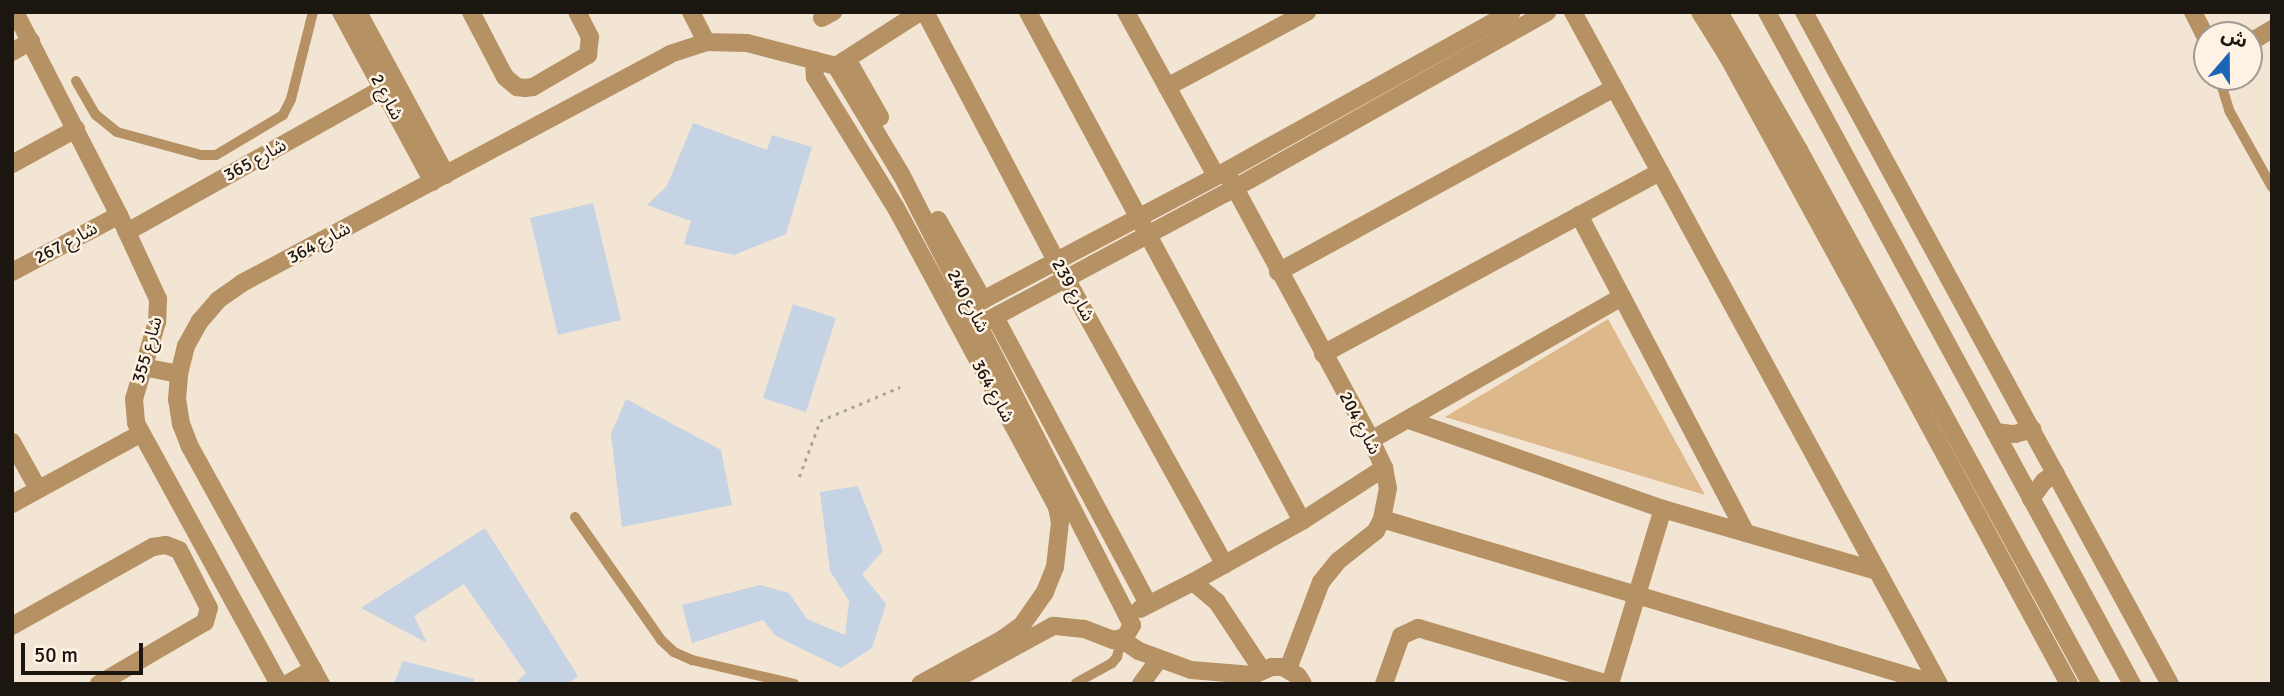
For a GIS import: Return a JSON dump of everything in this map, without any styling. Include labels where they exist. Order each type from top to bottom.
[{"type":"street","name":"شارع 355","points":[[15,12],[119,215],[158,299],[157,322],[134,399],[133,411],[140,434],[279,684]]},
{"type":"street","name":"شارع 2","points":[[341,12],[382,89],[439,179]]},
{"type":"street","name":"شارع 2","points":[[358,12],[439,179]]},
{"type":"street","points":[[471,12],[505,77],[517,86],[526,88],[533,87],[588,55],[590,37],[577,12]]},
{"type":"street","points":[[691,12],[706,42]]},
{"type":"street","points":[[842,62],[920,12]]},
{"type":"street","name":"شارع 239","points":[[925,12],[1066,279],[1225,565]]},
{"type":"street","points":[[1028,12],[1302,521]]},
{"type":"street","name":"شارع 204","points":[[1126,12],[1167,87],[1221,173],[1234,188],[1371,440],[1384,468],[1388,488],[1382,519]]},
{"type":"street","points":[[1167,87],[1307,12]]},
{"type":"street","points":[[953,316],[1221,173],[1512,12]]},
{"type":"street","points":[[963,335],[1234,188],[1546,12]]},
{"type":"street","points":[[1573,12],[1937,684]]},
{"type":"street","points":[[1700,12],[1728,57],[2069,684]]},
{"type":"street","points":[[1719,12],[1799,150],[2091,684]]},
{"type":"street","points":[[1766,12],[2132,684]]},
{"type":"street","points":[[1804,12],[2170,684]]},
{"type":"street","points":[[12,52],[31,41]]},
{"type":"street","name":"شارع 364","points":[[317,676],[190,447],[181,424],[177,399],[179,374],[186,346],[200,321],[218,300],[242,283],[670,54],[706,42],[747,43],[814,60],[842,62]]},
{"type":"street","name":"شارع 364","points":[[814,60],[815,77],[896,208],[1057,507],[1060,522],[1055,567],[1045,592],[1022,625],[1003,639],[920,684]]},
{"type":"street","name":"شارع 240","points":[[842,62],[987,321],[1127,627]]},
{"type":"street","points":[[1278,272],[1614,88]]},
{"type":"street","name":"شارع 365","points":[[127,232],[382,89]]},
{"type":"street","points":[[12,164],[76,129]]},
{"type":"street","points":[[1323,354],[1660,172]]},
{"type":"street","name":"شارع 267","points":[[12,272],[119,215]]},
{"type":"street","points":[[1578,215],[1746,533]]},
{"type":"street","points":[[1371,440],[1622,297]]},
{"type":"street","points":[[987,321],[1149,604]]},
{"type":"street","points":[[143,367],[179,374]]},
{"type":"street","points":[[1409,419],[1663,509],[1877,572]]},
{"type":"street","points":[[1995,432],[2015,434],[2032,429]]},
{"type":"street","points":[[12,504],[140,434]]},
{"type":"street","points":[[12,442],[38,489]]},
{"type":"street","points":[[947,684],[1053,626],[1076,628],[1113,640],[1149,604],[1302,521],[1384,468]]},
{"type":"street","points":[[2031,499],[2044,481],[2056,474]]},
{"type":"street","points":[[1384,684],[1401,636],[1418,628],[1609,684],[1663,509]]},
{"type":"street","points":[[1982,523],[1999,514]]},
{"type":"street","points":[[1288,669],[1321,582],[1338,561],[1376,531],[1382,519],[1937,684]]},
{"type":"street","points":[[12,626],[153,547],[166,545],[179,551],[209,608],[205,622],[99,684]]},
{"type":"street","points":[[1193,582],[1217,602],[1254,676]]},
{"type":"street","points":[[1127,627],[1139,651],[1191,670],[1213,684]]},
{"type":"street","points":[[1141,684],[1159,659]]},
{"type":"street","points":[[1191,670],[1254,676],[1272,667],[1288,669],[1303,684]]},
{"type":"street","points":[[287,684],[317,676]]},
{"type":"lane","points":[[76,81],[96,114],[117,132],[201,155],[216,155],[277,122],[283,115],[291,99],[313,12]]},
{"type":"lane","points":[[2223,91],[2230,112],[2272,187]]},
{"type":"lane","points":[[575,517],[661,640],[674,652],[692,660],[794,684]]},
{"type":"lane","points":[[1076,683],[1112,663],[1127,627]]},
{"type":"path","points":[[799,477],[820,421],[900,387]]},
{"type":"shaded area","points":[[1608,319],[1705,495],[1445,417]]},
{"type":"building","points":[[693,123],[767,150],[772,135],[812,147],[786,234],[734,255],[684,244],[691,221],[647,205],[667,186]]},
{"type":"building","points":[[593,203],[621,320],[558,335],[530,218]]},
{"type":"building","points":[[793,304],[836,318],[806,412],[763,398]]},
{"type":"building","points":[[626,399],[721,450],[732,505],[622,527],[611,434]]},
{"type":"building","points":[[858,486],[883,551],[862,574],[886,604],[872,648],[841,668],[776,636],[763,620],[692,643],[682,605],[760,585],[789,593],[807,619],[845,635],[849,601],[830,571],[820,492]]},
{"type":"building","points":[[485,528],[578,676],[567,684],[514,684],[526,673],[464,584],[414,616],[427,643],[361,608]]},
{"type":"building","points":[[403,661],[474,679],[474,684],[394,684]]}]
